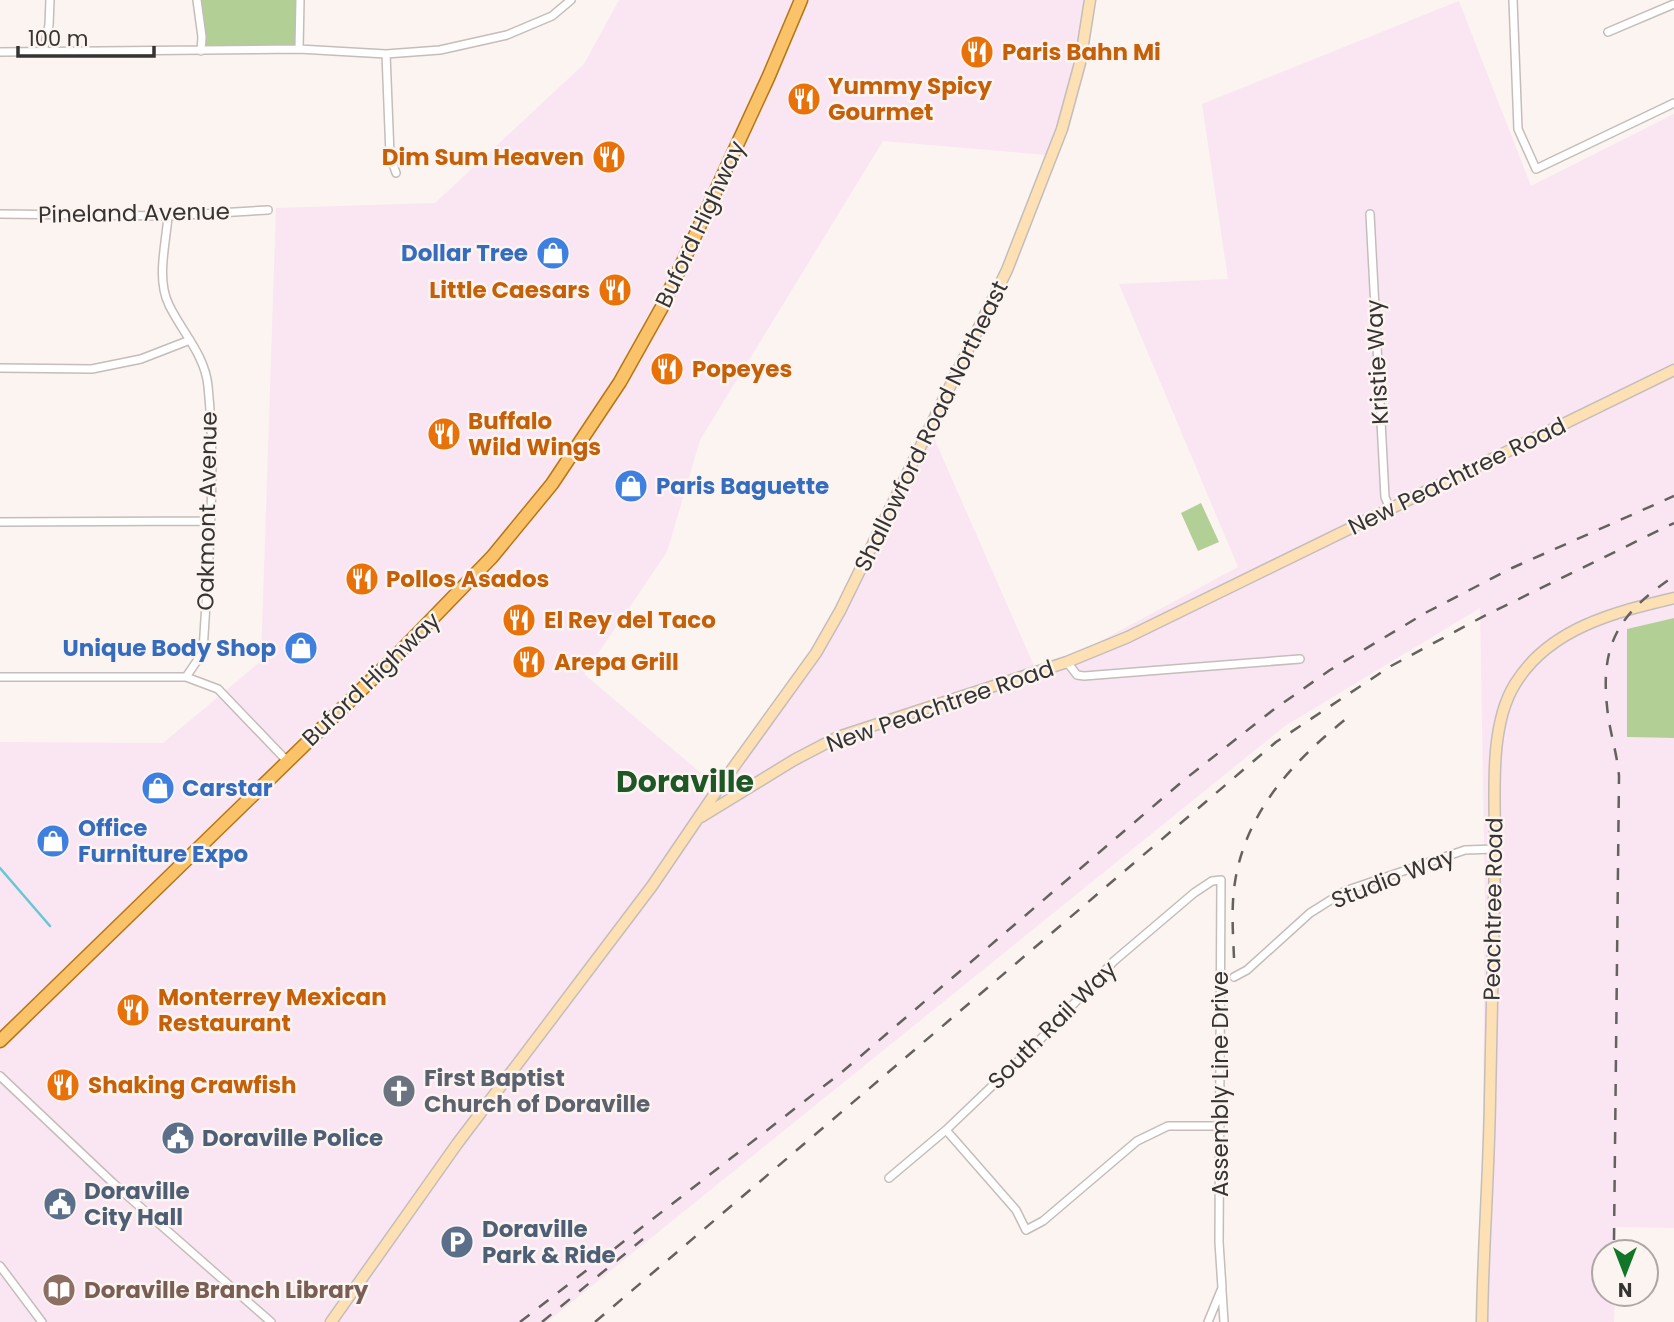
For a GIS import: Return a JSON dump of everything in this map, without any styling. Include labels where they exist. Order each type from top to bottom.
[{"type":"main road","name":"Buford Highway","points":[[0,1041],[467,584],[519,526],[564,467],[620,382],[662,307],[768,78],[801,0]]},
{"type":"street","points":[[43,52],[49,25],[50,0]]},
{"type":"street","points":[[197,0],[201,51]]},
{"type":"street","points":[[299,49],[300,0]]},
{"type":"street","points":[[0,52],[299,49],[386,54],[440,50],[507,35],[552,16],[571,0]]},
{"type":"street","name":"Shallowford Road Northeast","points":[[698,819],[816,653],[840,611],[1007,270],[1062,129],[1080,63],[1090,0]]},
{"type":"street","points":[[1513,0],[1518,129],[1536,169],[1674,103]]},
{"type":"street","points":[[1656,0],[1660,9]]},
{"type":"street","points":[[1608,32],[1674,4]]},
{"type":"street","points":[[386,54],[390,155],[396,173]]},
{"type":"street","name":"Pineland Avenue","points":[[0,214],[168,216],[268,210]]},
{"type":"street","name":"Kristie Way","points":[[1370,214],[1385,498],[1390,509]]},
{"type":"street","name":"Oakmont Avenue","points":[[168,216],[162,281],[168,304],[198,354],[208,383],[211,459],[203,652],[186,677]]},
{"type":"street","points":[[0,368],[92,369],[141,359],[190,340]]},
{"type":"street","name":"New Peachtree Road","points":[[331,1322],[457,1144],[652,886],[698,819],[794,760],[838,737],[1067,662],[1141,631],[1674,370]]},
{"type":"street","points":[[0,522],[210,521]]},
{"type":"street","name":"Peachtree Road","points":[[1482,1322],[1490,1101],[1497,746],[1504,711],[1514,685],[1545,650],[1569,634],[1603,617],[1674,598]]},
{"type":"street","points":[[1067,662],[1077,674],[1084,676],[1300,659]]},
{"type":"street","points":[[0,677],[186,677],[218,689],[287,761]]},
{"type":"street","name":"Studio Way","points":[[1234,977],[1247,970],[1310,913],[1345,891],[1465,850],[1495,849]]},
{"type":"street","name":"Assembly Line Drive","points":[[1221,880],[1219,1242],[1224,1322]]},
{"type":"street","name":"South Rail Way","points":[[890,1178],[946,1130],[1036,1045],[1114,961],[1194,892],[1212,881],[1221,880]]},
{"type":"street","points":[[0,1076],[113,1182],[271,1322]]},
{"type":"street","points":[[946,1130],[1016,1210],[1026,1230],[1043,1222],[1137,1141],[1168,1126],[1220,1126]]},
{"type":"street","points":[[0,1266],[42,1322]]},
{"type":"street","name":"Assembly Line Drive","points":[[1208,1322],[1222,1288]]},
{"type":"shaded area","points":[[619,0],[1087,0],[1058,156],[883,141],[700,440],[667,552],[584,674],[702,774],[703,793],[709,799],[821,639],[930,429],[1038,675],[1238,567],[1119,284],[1228,279],[1202,104],[1459,1],[1531,186],[1674,114],[1674,618],[1628,629],[1627,737],[1674,738],[1674,1228],[1616,1227],[1616,1238],[1590,1238],[1590,1308],[1614,1308],[1614,1322],[1481,1322],[1485,901],[1480,608],[1285,726],[547,1322],[0,1322],[0,742],[163,743],[261,661],[276,208],[435,203],[584,64]]},
{"type":"green space","points":[[197,0],[299,0],[299,48],[202,50]]},
{"type":"green space","points":[[1201,503],[1219,542],[1198,551],[1181,513]]},
{"type":"green space","points":[[1674,618],[1674,738],[1627,737],[1627,629]]},
{"type":"waterway","points":[[0,868],[50,926]]},
{"type":"railway","points":[[520,1322],[842,1072],[1184,780],[1273,710],[1330,670],[1427,612],[1512,568],[1674,496]]},
{"type":"railway","points":[[595,1322],[1276,742],[1391,666],[1486,615],[1674,523]]},
{"type":"railway","points":[[1614,1238],[1619,776],[1607,706],[1607,663],[1611,645],[1628,616],[1674,576]]},
{"type":"railway","points":[[1234,958],[1235,882],[1250,832],[1276,788],[1293,768],[1351,715]]},
{"type":"railway","points":[[542,1322],[643,1239]]},
{"type":"place","name":"Paris Bahn Mi","points":[[977,52]]},
{"type":"place","name":"Yummy Spicy Gourmet","points":[[804,99]]},
{"type":"place","name":"Dim Sum Heaven","points":[[609,157]]},
{"type":"place","name":"Dollar Tree","points":[[553,253]]},
{"type":"place","name":"Little Caesars","points":[[615,290]]},
{"type":"place","name":"Popeyes","points":[[667,369]]},
{"type":"place","name":"Buffalo Wild Wings","points":[[444,434]]},
{"type":"place","name":"Paris Baguette","points":[[631,486]]},
{"type":"place","name":"Pollos Asados","points":[[362,579]]},
{"type":"place","name":"El Rey del Taco","points":[[519,620]]},
{"type":"place","name":"Unique Body Shop","points":[[301,648]]},
{"type":"place","name":"Arepa Grill","points":[[529,662]]},
{"type":"place","name":"Carstar","points":[[158,788]]},
{"type":"place","name":"Office Furniture Expo","points":[[53,841]]},
{"type":"place","name":"Monterrey Mexican Restaurant","points":[[133,1010]]},
{"type":"place","name":"Shaking Crawfish","points":[[63,1085]]},
{"type":"place","name":"First Baptist Church of Doraville","points":[[399,1091]]},
{"type":"place","name":"Doraville Police","points":[[178,1138]]},
{"type":"place","name":"Doraville City Hall","points":[[60,1204]]},
{"type":"place","name":"Doraville Park & Ride","points":[[457,1242]]},
{"type":"place","name":"Doraville Branch Library","points":[[59,1290]]},
{"type":"district","name":"Doraville","points":[[685,781]]}]
